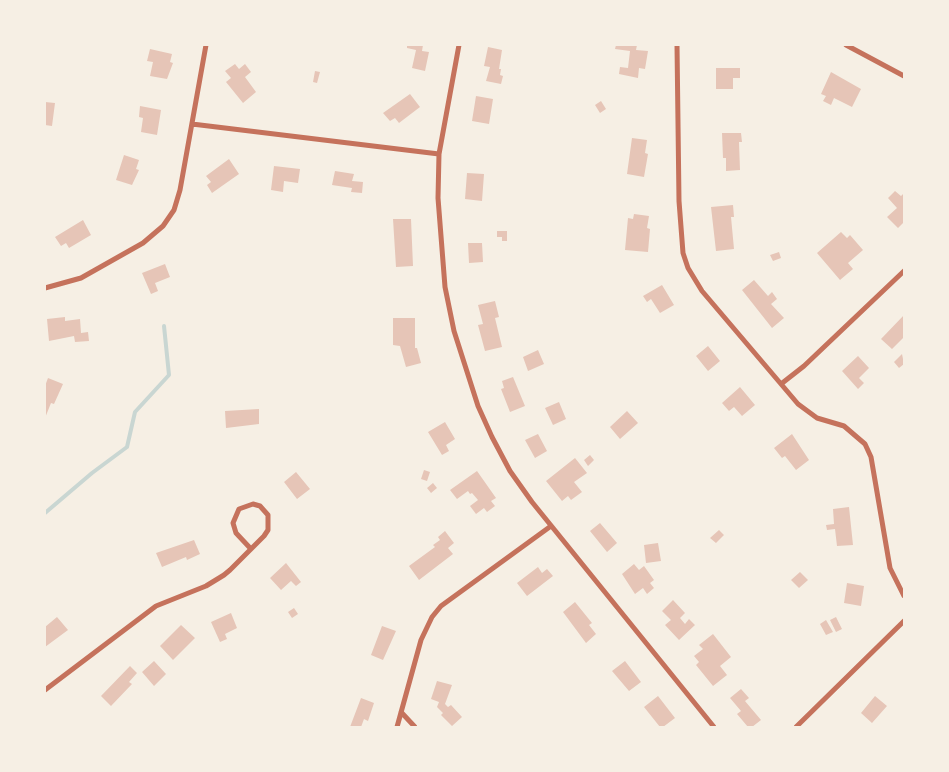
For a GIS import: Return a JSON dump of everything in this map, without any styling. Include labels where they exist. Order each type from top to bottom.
[{"type":"street","points":[[45,288],[81,278],[143,243],[163,226],[174,210],[180,190],[206,45]]},
{"type":"street","points":[[459,45],[439,154],[438,198],[445,287],[465,368],[492,438],[510,471],[551,526],[714,727]]},
{"type":"street","points":[[677,45],[679,201],[683,253],[688,268],[702,291],[808,413],[853,431],[869,450],[890,568],[904,596]]},
{"type":"street","points":[[846,45],[904,76]]},
{"type":"street","points":[[192,124],[439,154]]},
{"type":"street","points":[[781,384],[804,366],[904,271]]},
{"type":"street","points":[[45,690],[156,606],[218,580],[251,549],[267,533],[270,522],[263,509],[253,504],[239,509],[233,523],[236,533],[251,549]]},
{"type":"street","points":[[397,727],[421,640],[432,617],[441,606],[551,526]]},
{"type":"street","points":[[796,727],[904,621]]},
{"type":"street","points":[[401,712],[415,727]]},
{"type":"building","points":[[407,45],[423,45],[422,51],[429,52],[425,71],[412,68],[416,50],[407,48]]},
{"type":"building","points":[[616,45],[637,45],[636,50],[648,51],[645,69],[639,68],[638,78],[619,74],[620,67],[628,68],[630,51],[615,49]]},
{"type":"building","points":[[488,47],[502,50],[499,69],[501,69],[500,75],[503,76],[501,84],[486,81],[490,67],[484,66]]},
{"type":"building","points":[[150,49],[172,54],[170,62],[173,63],[167,79],[150,76],[153,62],[147,61]]},
{"type":"building","points":[[235,64],[239,69],[245,64],[251,72],[245,77],[256,92],[243,103],[226,82],[231,78],[225,71]]},
{"type":"building","points":[[716,68],[740,68],[740,78],[733,78],[733,89],[716,89]]},
{"type":"building","points":[[315,71],[320,72],[317,83],[313,82]]},
{"type":"building","points":[[831,72],[861,89],[852,107],[834,98],[831,105],[823,101],[826,96],[821,94]]},
{"type":"building","points":[[410,94],[420,107],[399,123],[395,118],[390,121],[383,113]]},
{"type":"building","points":[[476,96],[493,99],[489,124],[472,121]]},
{"type":"building","points":[[601,101],[606,109],[600,113],[595,105]]},
{"type":"building","points":[[45,102],[55,103],[52,126],[45,125]]},
{"type":"building","points":[[140,106],[161,110],[157,135],[141,132],[143,118],[139,117]]},
{"type":"building","points":[[722,133],[741,133],[742,142],[739,142],[740,170],[726,171],[726,158],[723,158]]},
{"type":"building","points":[[632,138],[647,140],[645,153],[648,154],[644,177],[627,174]]},
{"type":"building","points":[[124,155],[139,160],[136,169],[139,170],[132,185],[116,180]]},
{"type":"building","points":[[229,159],[239,174],[212,193],[207,185],[211,182],[206,176]]},
{"type":"building","points":[[274,166],[300,169],[298,183],[284,181],[283,192],[271,190]]},
{"type":"building","points":[[335,171],[354,174],[352,181],[363,182],[362,193],[351,192],[352,188],[332,185]]},
{"type":"building","points":[[467,173],[484,174],[482,201],[465,199]]},
{"type":"building","points":[[895,191],[901,196],[904,193],[904,222],[898,228],[887,217],[897,208],[888,198]]},
{"type":"building","points":[[733,205],[734,217],[731,217],[734,249],[716,251],[711,207]]},
{"type":"building","points":[[634,214],[649,216],[647,228],[650,229],[648,252],[625,250],[628,218],[633,219]]},
{"type":"building","points":[[393,219],[411,219],[413,266],[396,267]]},
{"type":"building","points":[[83,220],[91,235],[69,248],[66,243],[61,246],[55,237]]},
{"type":"building","points":[[497,231],[507,231],[507,241],[502,241],[502,237],[497,237]]},
{"type":"building","points":[[841,232],[847,238],[850,235],[863,250],[848,263],[853,269],[840,280],[817,253]]},
{"type":"building","points":[[468,243],[482,243],[483,262],[469,263]]},
{"type":"building","points":[[779,252],[781,258],[773,261],[770,255]]},
{"type":"building","points":[[165,264],[170,277],[155,283],[158,291],[151,294],[142,273]]},
{"type":"building","points":[[754,280],[768,296],[772,292],[777,299],[771,304],[784,318],[772,328],[742,290]]},
{"type":"building","points":[[662,285],[674,305],[660,313],[651,299],[647,302],[643,296]]},
{"type":"building","points":[[495,301],[499,317],[495,318],[502,347],[485,351],[478,325],[483,324],[478,305]]},
{"type":"building","points":[[904,315],[904,337],[892,349],[881,339]]},
{"type":"building","points":[[65,317],[65,321],[80,319],[81,333],[88,332],[89,341],[75,342],[74,336],[49,341],[47,319]]},
{"type":"building","points":[[393,318],[415,318],[415,348],[417,348],[421,363],[406,367],[400,346],[393,345]]},
{"type":"building","points":[[708,346],[720,361],[708,371],[696,356]]},
{"type":"building","points":[[538,350],[544,364],[528,371],[523,357]]},
{"type":"building","points":[[902,354],[904,364],[899,368],[894,362]]},
{"type":"building","points":[[858,356],[869,368],[859,378],[864,383],[858,389],[842,371]]},
{"type":"building","points":[[513,377],[525,406],[510,412],[501,389],[504,388],[502,381]]},
{"type":"building","points":[[48,378],[63,384],[54,404],[51,403],[45,418],[45,386]]},
{"type":"building","points":[[740,387],[755,405],[742,416],[734,407],[729,411],[722,403]]},
{"type":"building","points":[[559,402],[566,419],[553,425],[545,408]]},
{"type":"building","points":[[259,409],[259,424],[226,428],[225,411]]},
{"type":"building","points":[[627,411],[638,423],[620,439],[610,427]]},
{"type":"building","points":[[445,422],[455,439],[446,445],[449,451],[442,455],[428,432]]},
{"type":"building","points":[[538,434],[547,451],[535,458],[525,440]]},
{"type":"building","points":[[792,434],[809,460],[796,470],[785,456],[782,458],[774,448]]},
{"type":"building","points":[[590,455],[594,460],[588,466],[584,460]]},
{"type":"building","points":[[575,458],[587,473],[574,482],[582,492],[571,500],[568,496],[562,501],[546,481]]},
{"type":"building","points":[[424,470],[430,472],[427,481],[421,479]]},
{"type":"building","points":[[477,471],[496,498],[491,501],[495,506],[487,512],[484,508],[476,514],[470,506],[478,500],[472,493],[470,494],[468,491],[457,499],[450,490]]},
{"type":"building","points":[[296,472],[310,489],[297,499],[284,482]]},
{"type":"building","points":[[433,483],[437,488],[431,493],[427,488]]},
{"type":"building","points":[[849,507],[853,545],[837,546],[835,529],[827,530],[826,525],[834,524],[833,509]]},
{"type":"building","points":[[600,523],[617,543],[607,552],[590,531]]},
{"type":"building","points":[[719,530],[724,535],[716,543],[710,538]]},
{"type":"building","points":[[445,531],[454,543],[448,548],[453,554],[419,580],[409,566],[435,547],[433,545],[440,540],[438,537]]},
{"type":"building","points":[[194,540],[200,554],[187,560],[186,557],[162,567],[156,553]]},
{"type":"building","points":[[658,543],[661,561],[646,563],[644,545]]},
{"type":"building","points":[[286,563],[301,582],[296,586],[291,581],[281,590],[270,578]]},
{"type":"building","points":[[634,564],[639,570],[644,566],[654,580],[650,583],[654,588],[647,594],[643,588],[635,594],[622,574]]},
{"type":"building","points":[[538,567],[542,573],[547,569],[553,576],[527,596],[517,583]]},
{"type":"building","points":[[800,572],[808,580],[799,588],[791,580]]},
{"type":"building","points":[[847,583],[864,586],[861,606],[844,603]]},
{"type":"building","points":[[673,600],[685,613],[680,618],[685,624],[689,619],[695,625],[679,640],[665,625],[671,620],[662,611]]},
{"type":"building","points":[[575,602],[592,623],[589,625],[596,634],[586,643],[563,612]]},
{"type":"building","points":[[294,608],[298,614],[292,618],[288,612]]},
{"type":"building","points":[[231,613],[237,628],[225,634],[227,639],[220,642],[211,622]]},
{"type":"building","points":[[57,617],[68,630],[45,647],[45,627]]},
{"type":"building","points":[[836,617],[842,629],[836,632],[830,620]]},
{"type":"building","points":[[826,620],[833,632],[826,635],[820,624]]},
{"type":"building","points":[[181,625],[195,638],[173,660],[160,646]]},
{"type":"building","points":[[382,626],[396,631],[383,660],[371,655]]},
{"type":"building","points":[[713,634],[731,657],[720,666],[727,675],[713,686],[696,665],[699,662],[694,656],[703,649],[699,645]]},
{"type":"building","points":[[154,661],[166,674],[154,686],[142,672]]},
{"type":"building","points":[[625,661],[641,682],[629,691],[612,671]]},
{"type":"building","points":[[130,666],[137,673],[129,682],[132,684],[111,706],[101,696]]},
{"type":"building","points":[[437,681],[452,685],[445,704],[448,707],[451,705],[462,717],[452,726],[441,715],[443,713],[437,707],[439,702],[431,699]]},
{"type":"building","points":[[741,689],[749,698],[745,701],[761,720],[752,727],[748,727],[737,714],[741,711],[730,698]]},
{"type":"building","points":[[658,696],[675,718],[663,727],[660,727],[644,707]]},
{"type":"building","points":[[875,696],[887,706],[872,723],[861,713]]},
{"type":"building","points":[[361,698],[374,703],[368,721],[364,719],[361,727],[350,727]]},
{"type":"waterway","points":[[45,513],[92,473],[127,447],[135,412],[169,375],[164,326]]}]
